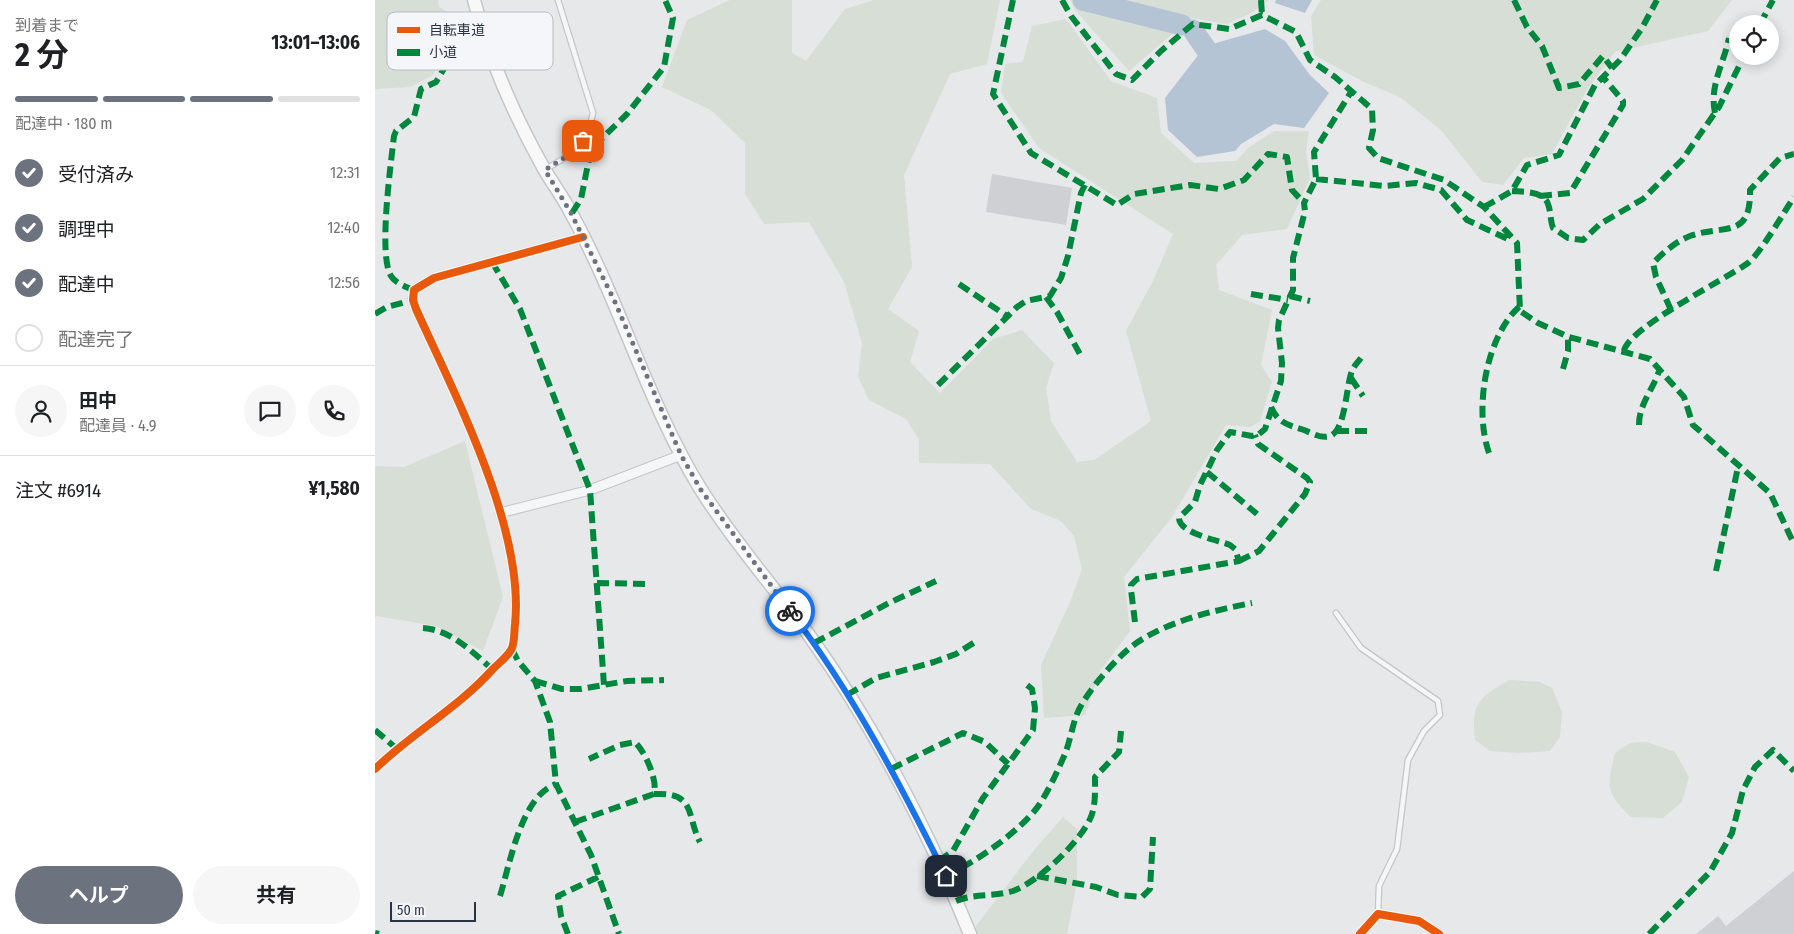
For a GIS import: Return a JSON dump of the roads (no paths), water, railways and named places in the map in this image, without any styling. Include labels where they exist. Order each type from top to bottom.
[{"type":"main road","points":[[498,70],[545,170],[571,213],[615,302],[681,455],[712,505],[811,639],[878,744],[946,876],[970,934]]},
{"type":"street","points":[[375,769],[391,753],[472,692],[512,649],[517,604],[515,577],[500,513],[471,429],[416,309],[413,300],[413,290],[434,278],[583,237]]},
{"type":"street","points":[[500,513],[590,490],[681,455]]},
{"type":"street","points":[[1360,934],[1378,914],[1419,921],[1439,934]]},
{"type":"lane","points":[[545,170],[577,150],[589,132],[593,113],[558,0]]},
{"type":"lane","points":[[1336,612],[1361,648],[1438,701],[1440,715],[1424,731],[1408,760],[1397,849],[1379,886],[1378,914]]},
{"type":"water","points":[[1276,0],[1312,0],[1305,13],[1275,3]]},
{"type":"water","points":[[1265,29],[1285,41],[1310,75],[1329,93],[1304,128],[1274,124],[1241,144],[1235,151],[1197,157],[1168,130],[1165,98],[1199,54],[1216,43]]},
{"type":"waterway","points":[[1083,0],[1182,25]]},
{"type":"waterway","points":[[1193,30],[1206,49]]}]
